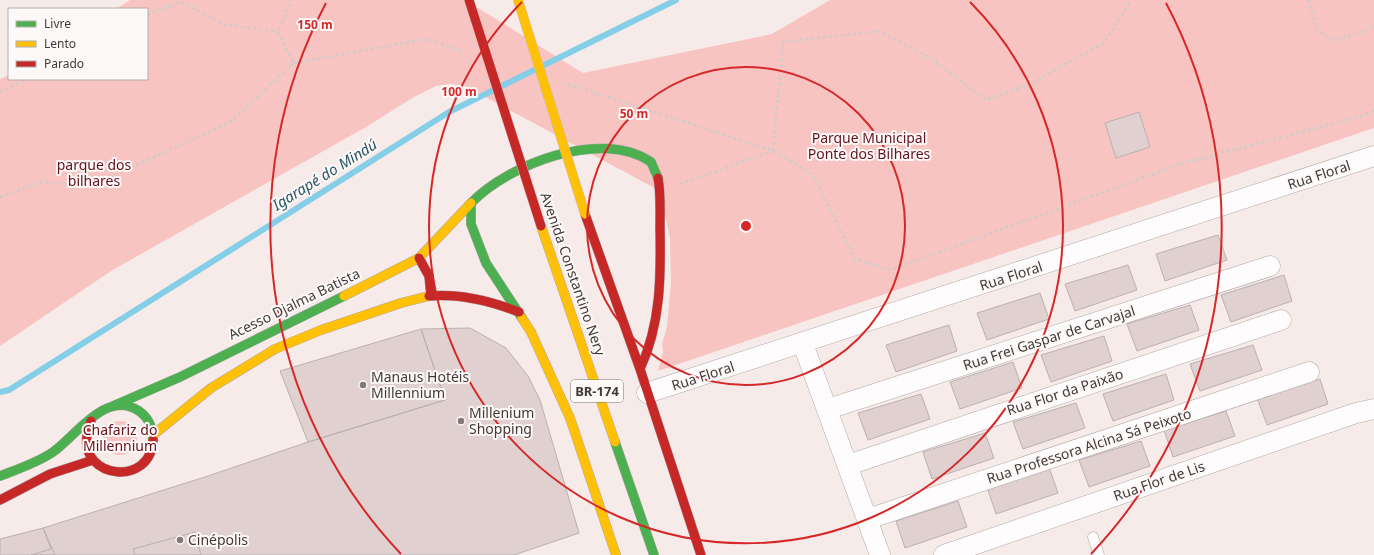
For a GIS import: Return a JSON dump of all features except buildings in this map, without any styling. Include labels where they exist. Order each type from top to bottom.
[{"type":"main road","name":"Avenida Constantino Nery","points":[[469,0],[541,226],[654,555]]},
{"type":"main road","name":"BR-174","points":[[518,0],[585,214],[640,369],[701,555]]},
{"type":"main road","name":"Acesso Djalma Batista","points":[[113,406],[180,376],[419,258],[484,189],[518,169],[573,153],[600,148],[623,150],[636,154],[650,162],[659,180],[659,280],[654,333],[650,351],[640,369]]},
{"type":"main road","points":[[471,203],[471,224],[486,263],[519,312],[546,362],[570,418],[616,555]]},
{"type":"main road","points":[[419,258],[426,266],[430,275],[432,286],[431,296]]},
{"type":"main road","points":[[153,435],[225,377],[276,349],[318,331],[394,306],[431,296],[449,296],[492,302],[519,312]]},
{"type":"main road","points":[[0,476],[34,462],[52,452],[91,421],[97,413],[113,406],[127,406],[140,411],[149,422],[153,435],[151,450],[148,457],[136,468],[129,471],[113,472],[105,470],[93,460],[86,445],[85,436],[91,421]]},
{"type":"main road","points":[[0,500],[50,474],[93,460]]},
{"type":"street","name":"Rua Floral","points":[[647,393],[803,344],[1374,156]]},
{"type":"street","name":"Rua Frei Gaspar de Carvajal","points":[[828,409],[1270,266]]},
{"type":"street","name":"Rua Flor da Paixão","points":[[848,465],[1281,320]]},
{"type":"street","points":[[803,344],[828,409],[880,555]]},
{"type":"street","name":"Rua Professora Alcina Sá Peixoto","points":[[868,519],[1309,372]]},
{"type":"street","name":"Rua Flor de Lis","points":[[944,555],[1356,413],[1374,409]]},
{"type":"lane","points":[[1092,537],[1099,555]]},
{"type":"path","points":[[0,196],[41,182],[91,186],[230,122],[294,63],[278,32],[291,0]]},
{"type":"path","points":[[774,151],[783,42],[879,31],[935,61],[985,100],[1030,84],[1104,43],[1131,0]]},
{"type":"path","points":[[1308,0],[1318,31],[1335,41],[1367,30],[1374,24]]},
{"type":"path","points":[[148,14],[182,2],[223,24],[278,32]]},
{"type":"path","points":[[0,92],[23,80]]},
{"type":"path","points":[[774,151],[812,174],[854,259],[890,270],[1181,164],[1362,116],[1374,110]]},
{"type":"path","points":[[660,191],[774,151]]},
{"type":"green space","name":"Parque Municipal Ponte dos Bilhares","points":[[130,0],[465,0],[583,73],[772,34],[830,0],[1374,0],[1374,128],[658,371],[663,352],[662,344],[667,327],[671,283],[670,238],[660,191],[465,86],[450,84],[436,86],[414,97],[366,127],[111,271],[0,346],[0,79],[8,75],[8,80],[148,80],[148,8],[118,8]]},
{"type":"green space","name":"Chafariz do Millennium","points":[[117,421],[123,421],[127,422],[134,428],[137,438],[136,445],[130,452],[123,455],[117,455],[113,454],[106,448],[103,441],[103,435],[104,431],[110,424]]},
{"type":"waterway","name":"Igarapé do Mindú","points":[[0,392],[9,390],[449,112],[676,0]]},
{"type":"traffic: fast","points":[[522,318],[486,263],[471,224],[471,203],[508,175],[531,164],[556,155],[582,150],[607,149],[630,152],[651,162],[658,178]]},
{"type":"traffic: fast","points":[[113,406],[180,377],[344,296]]},
{"type":"traffic: fast","points":[[0,476],[27,466],[47,456],[62,445],[92,417],[103,410],[115,406],[127,406],[139,411],[150,424],[153,440]]},
{"type":"traffic: fast","points":[[615,442],[654,555]]},
{"type":"traffic: slow","points":[[518,0],[585,214]]},
{"type":"traffic: slow","points":[[344,296],[419,258],[471,203]]},
{"type":"traffic: slow","points":[[541,226],[615,442]]},
{"type":"traffic: slow","points":[[153,435],[211,388],[275,349],[321,330],[401,303],[429,296]]},
{"type":"traffic: slow","points":[[522,318],[531,332],[570,418],[616,555]]},
{"type":"traffic: jam","points":[[469,0],[541,226]]},
{"type":"traffic: jam","points":[[640,369],[652,335],[656,317],[660,282],[660,196],[658,178]]},
{"type":"traffic: jam","points":[[585,214],[640,369],[701,555]]},
{"type":"traffic: jam","points":[[419,258],[429,276],[431,296]]},
{"type":"traffic: jam","points":[[429,296],[441,295],[464,297],[497,304],[519,312]]},
{"type":"traffic: jam","points":[[91,421],[87,436],[88,450],[94,461],[105,469],[117,472],[130,471],[141,465],[149,455],[153,440]]},
{"type":"traffic: jam","points":[[0,500],[50,474],[93,460]]},
{"type":"place","name":"Manaus Hotéis Millennium","points":[[363,385]]},
{"type":"place","name":"Millenium Shopping","points":[[461,421]]},
{"type":"place","name":"Cinépolis","points":[[180,540]]},
{"type":"park label","name":"parque dos bilhares","points":[[94,174]]}]
